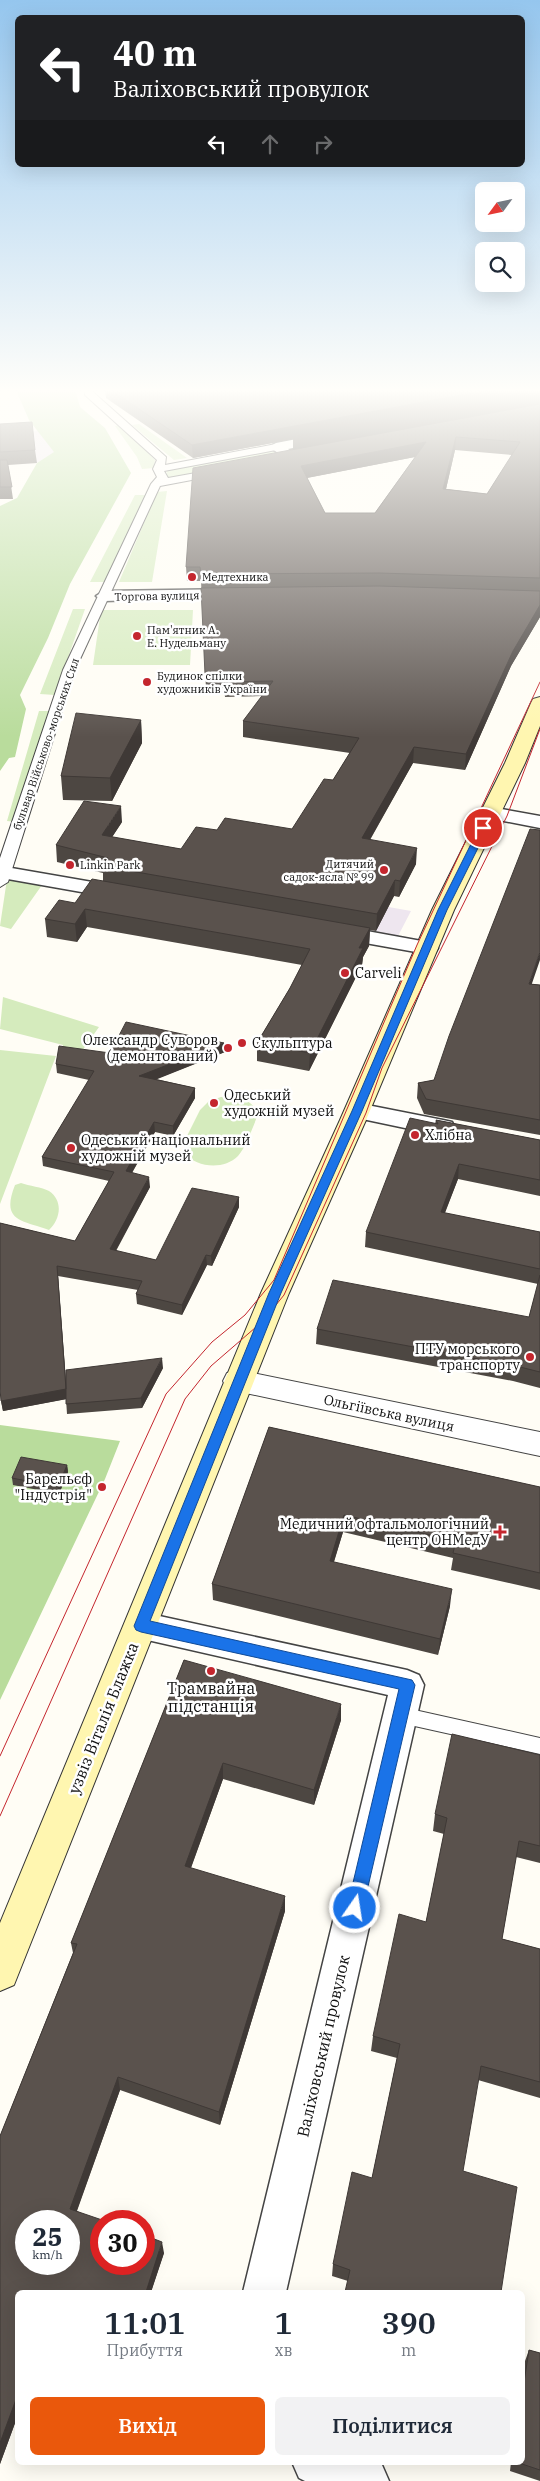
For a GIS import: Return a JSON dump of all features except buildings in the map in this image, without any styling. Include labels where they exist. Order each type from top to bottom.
[{"type":"main road","name":"узвіз Віталія Блажка","points":[[0,1971],[275,1293],[357,1111],[442,910],[470,858],[515,764],[540,703]]},
{"type":"street","name":"бульвар Військово-морських Сил","points":[[1,877],[69,670],[146,506]]},
{"type":"street","name":"Торгова вулиця","points":[[104,596],[250,594]]},
{"type":"street","points":[[490,813],[540,822]]},
{"type":"street","points":[[1,877],[137,896]]},
{"type":"street","points":[[311,927],[427,948]]},
{"type":"street","points":[[357,1111],[462,1131]]},
{"type":"street","name":"Ольгіївська вулиця","points":[[238,1381],[540,1444]]},
{"type":"street","name":"Валіховський провулок","points":[[141,1626],[407,1685],[265,2290]]},
{"type":"street","points":[[323,2465],[366,2481]]},
{"type":"lane","points":[[400,1715],[540,1746]]},
{"type":"shaded area","points":[[288,889],[411,911],[397,938],[273,913]]},
{"type":"green space","points":[[0,506],[113,506],[70,584],[48,638],[20,695],[26,709],[15,757],[9,758],[0,771]]},
{"type":"green space","points":[[129,506],[142,506],[108,582],[90,582]]},
{"type":"green space","points":[[151,506],[165,506],[152,582],[119,582]]},
{"type":"green space","points":[[73,609],[85,609],[55,695],[40,694]]},
{"type":"green space","points":[[101,610],[193,610],[190,665],[93,665]]},
{"type":"green space","points":[[39,711],[52,711],[16,822],[7,821]]},
{"type":"green space","points":[[7,879],[42,885],[11,929],[0,926]]},
{"type":"green space","points":[[3,997],[99,1027],[77,1058],[62,1055],[63,1045],[0,1029]]},
{"type":"green space","points":[[0,1050],[56,1056],[0,1204]]},
{"type":"green space","points":[[221,1097],[239,1098],[249,1102],[256,1111],[257,1117],[241,1152],[232,1161],[218,1165],[196,1162],[184,1153],[184,1142],[200,1110],[209,1101]]},
{"type":"green space","points":[[21,1183],[49,1191],[57,1200],[58,1216],[49,1230],[22,1221],[12,1212],[10,1206],[11,1197],[15,1185]]},
{"type":"green space","points":[[0,1425],[120,1441],[105,1479],[0,1700]]},
{"type":"tram line","points":[[0,1756],[166,1394],[212,1342],[245,1315],[274,1280],[417,945],[540,682]]},
{"type":"tram line","points":[[0,1816],[185,1399],[211,1366],[263,1321],[284,1295],[366,1113],[382,1068],[507,816],[540,729]]},
{"type":"place","name":"Медтехника","points":[[192,577]]},
{"type":"place","name":"Пам'ятник А. Е. Нудельману","points":[[137,636]]},
{"type":"place","name":"Будинок спілки художників України","points":[[147,682]]},
{"type":"place","name":"Linkin Park","points":[[70,865]]},
{"type":"place","name":"Дитячий садок-ясла № 99","points":[[384,870]]},
{"type":"place","name":"Carveli","points":[[345,973]]},
{"type":"place","name":"Скульптура","points":[[242,1043]]},
{"type":"place","name":"Олександр Суворов (демонтований)","points":[[228,1048]]},
{"type":"place","name":"Одеський художній музей","points":[[214,1103]]},
{"type":"place","name":"Хлібна","points":[[415,1135]]},
{"type":"place","name":"Одеський національний художній музей","points":[[71,1148]]},
{"type":"place","name":"ПТУ морського транспорту","points":[[530,1357]]},
{"type":"place","name":"Барельєф \"Індустрія\"","points":[[102,1487]]},
{"type":"place","name":"Медичний офтальмологічний центр ОНМедУ","points":[[500,1532]]},
{"type":"place","name":"Трамвайна підстанція","points":[[211,1671]]},
{"type":"route","points":[[355,1908],[407,1685],[141,1626],[275,1293],[357,1111],[442,910],[470,858],[483,828]]}]
